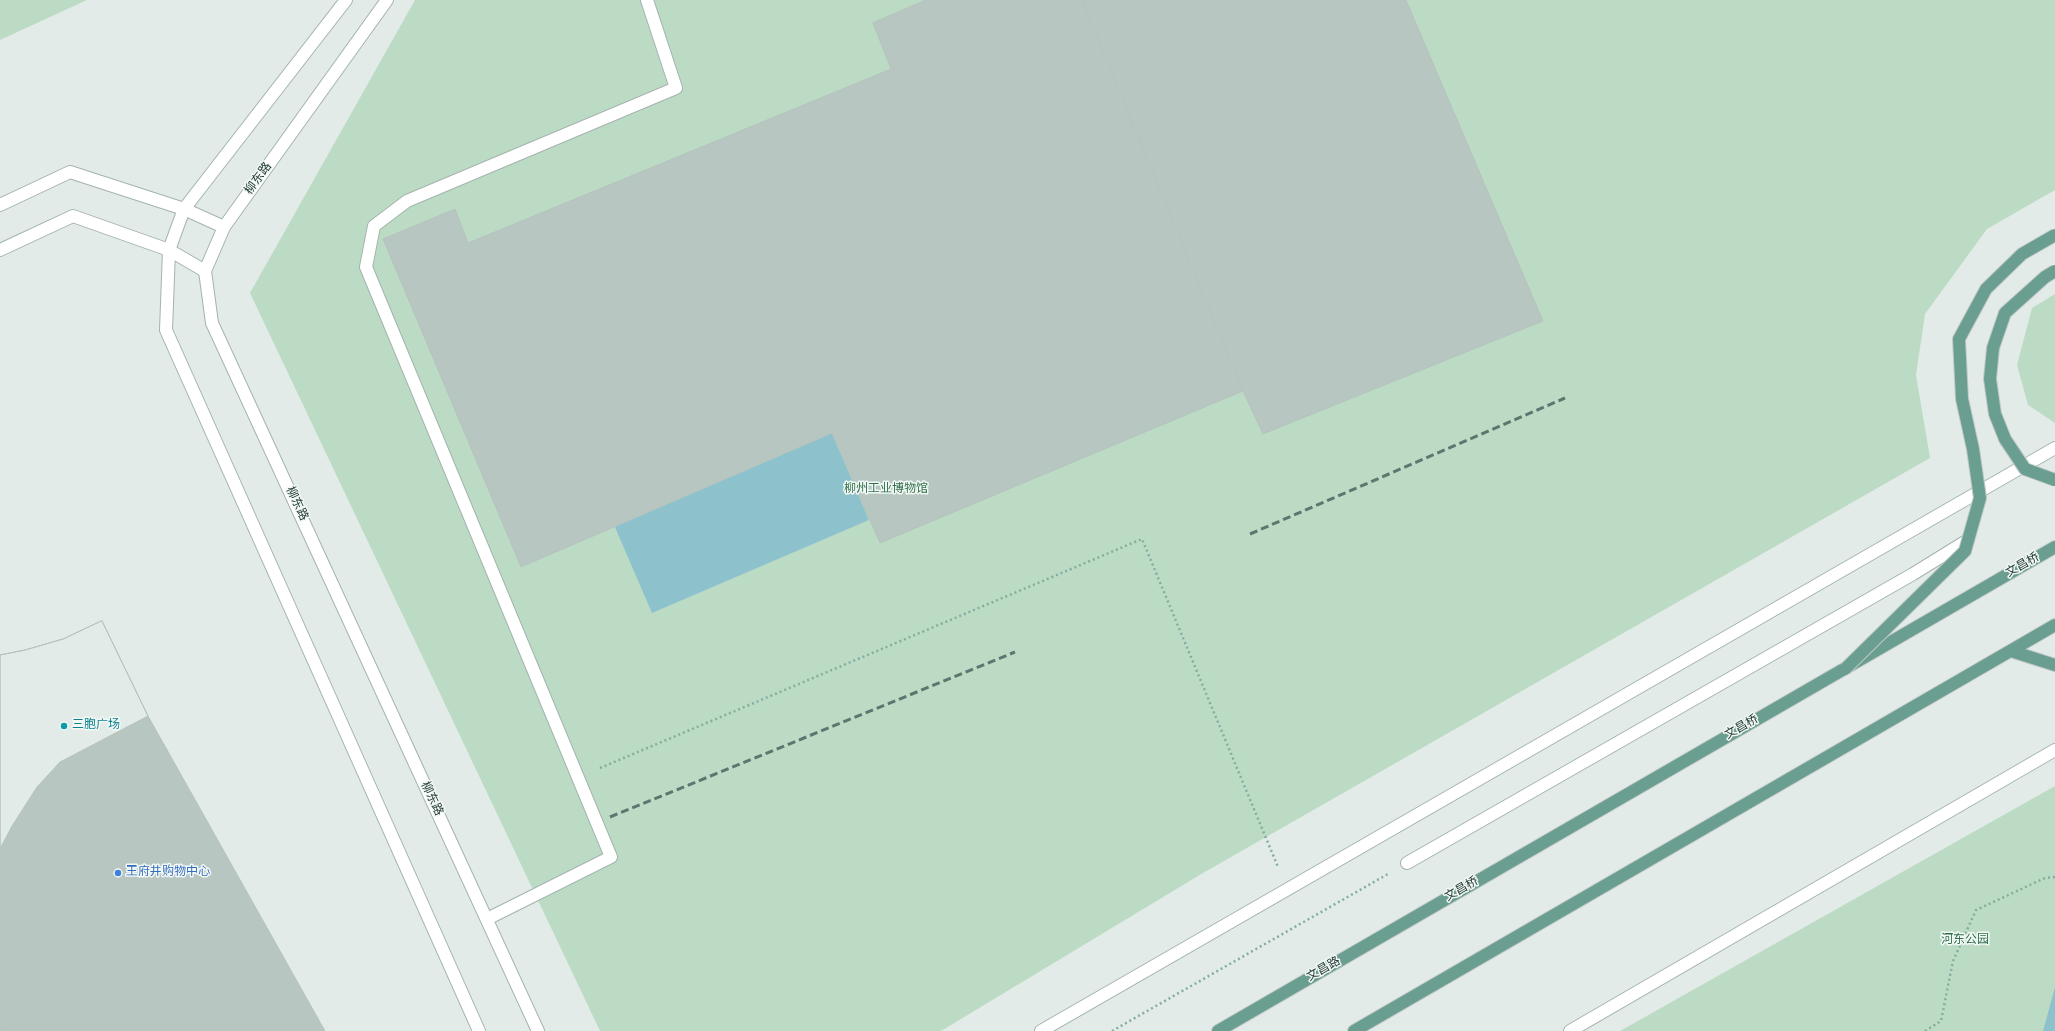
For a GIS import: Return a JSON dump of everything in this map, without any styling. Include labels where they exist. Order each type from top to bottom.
[{"type":"main road","points":[[1845,669],[1965,551],[1980,498],[1973,449],[1962,399],[1959,339],[1986,289],[2022,254],[2055,235]]},
{"type":"main road","points":[[2055,271],[2045,277],[2005,313],[1993,348],[1990,379],[1995,414],[2005,439],[2025,470],[2055,480]]},
{"type":"main road","name":"文昌桥","points":[[1430,909],[2055,547]]},
{"type":"main road","points":[[1354,1031],[2055,626]]},
{"type":"main road","points":[[2011,651],[2055,665]]},
{"type":"main road","name":"文昌路","points":[[1218,1031],[1430,909]]},
{"type":"street","points":[[346,0],[184,209],[168,250],[166,330],[479,1031]]},
{"type":"street","name":"柳东路","points":[[388,0],[224,227],[205,271],[212,323],[538,1031]]},
{"type":"street","points":[[487,919],[611,857],[366,267],[374,226],[407,201],[676,88],[647,0]]},
{"type":"street","points":[[0,205],[70,172],[184,209],[224,227]]},
{"type":"street","points":[[0,250],[73,216],[168,250],[205,271]]},
{"type":"street","points":[[1042,1031],[2055,448]]},
{"type":"street","points":[[1407,863],[1914,574],[1968,540]]},
{"type":"street","points":[[1570,1031],[2055,750]]},
{"type":"path","points":[[578,778],[1142,539],[1288,889]]},
{"type":"path","points":[[1112,1031],[1407,863]]},
{"type":"path","points":[[1925,1031],[1941,1021],[1953,961],[1976,910],[2045,878],[2055,877]]},
{"type":"green space","points":[[0,0],[87,0],[0,40]]},
{"type":"green space","name":"柳州工业博物馆","points":[[415,0],[2055,0],[2055,190],[1987,229],[1925,314],[1916,375],[1930,458],[1203,873],[941,1031],[600,1031],[250,293]]},
{"type":"green space","points":[[2055,294],[2055,423],[2028,405],[2017,365],[2032,308]]},
{"type":"green space","name":"河东公园","points":[[2055,786],[2055,1031],[1620,1031]]},
{"type":"water","points":[[832,433],[869,520],[652,613],[614,525]]},
{"type":"water","points":[[2055,987],[2055,1031],[2043,1031]]},
{"type":"building","points":[[926,0],[1082,0],[1243,391],[880,543],[832,433],[521,567],[383,239],[455,209],[468,243],[891,69],[873,23]]},
{"type":"building","points":[[1082,0],[1406,0],[1543,321],[1263,434],[1243,391]]},
{"type":"building","name":"三胞广场","points":[[102,621],[148,716],[60,762],[37,787],[12,826],[0,849],[0,655],[25,650],[63,639]]},
{"type":"building","name":"王府井购物中心","points":[[102,621],[148,716],[325,1031],[0,1031],[0,655],[25,650],[63,639]]},
{"type":"railway","points":[[1250,534],[1565,398]]},
{"type":"railway","points":[[610,817],[1015,652]]},
{"type":"place","name":"三胞广场","points":[[64,726]]},
{"type":"place","name":"王府井购物中心","points":[[118,873]]}]
